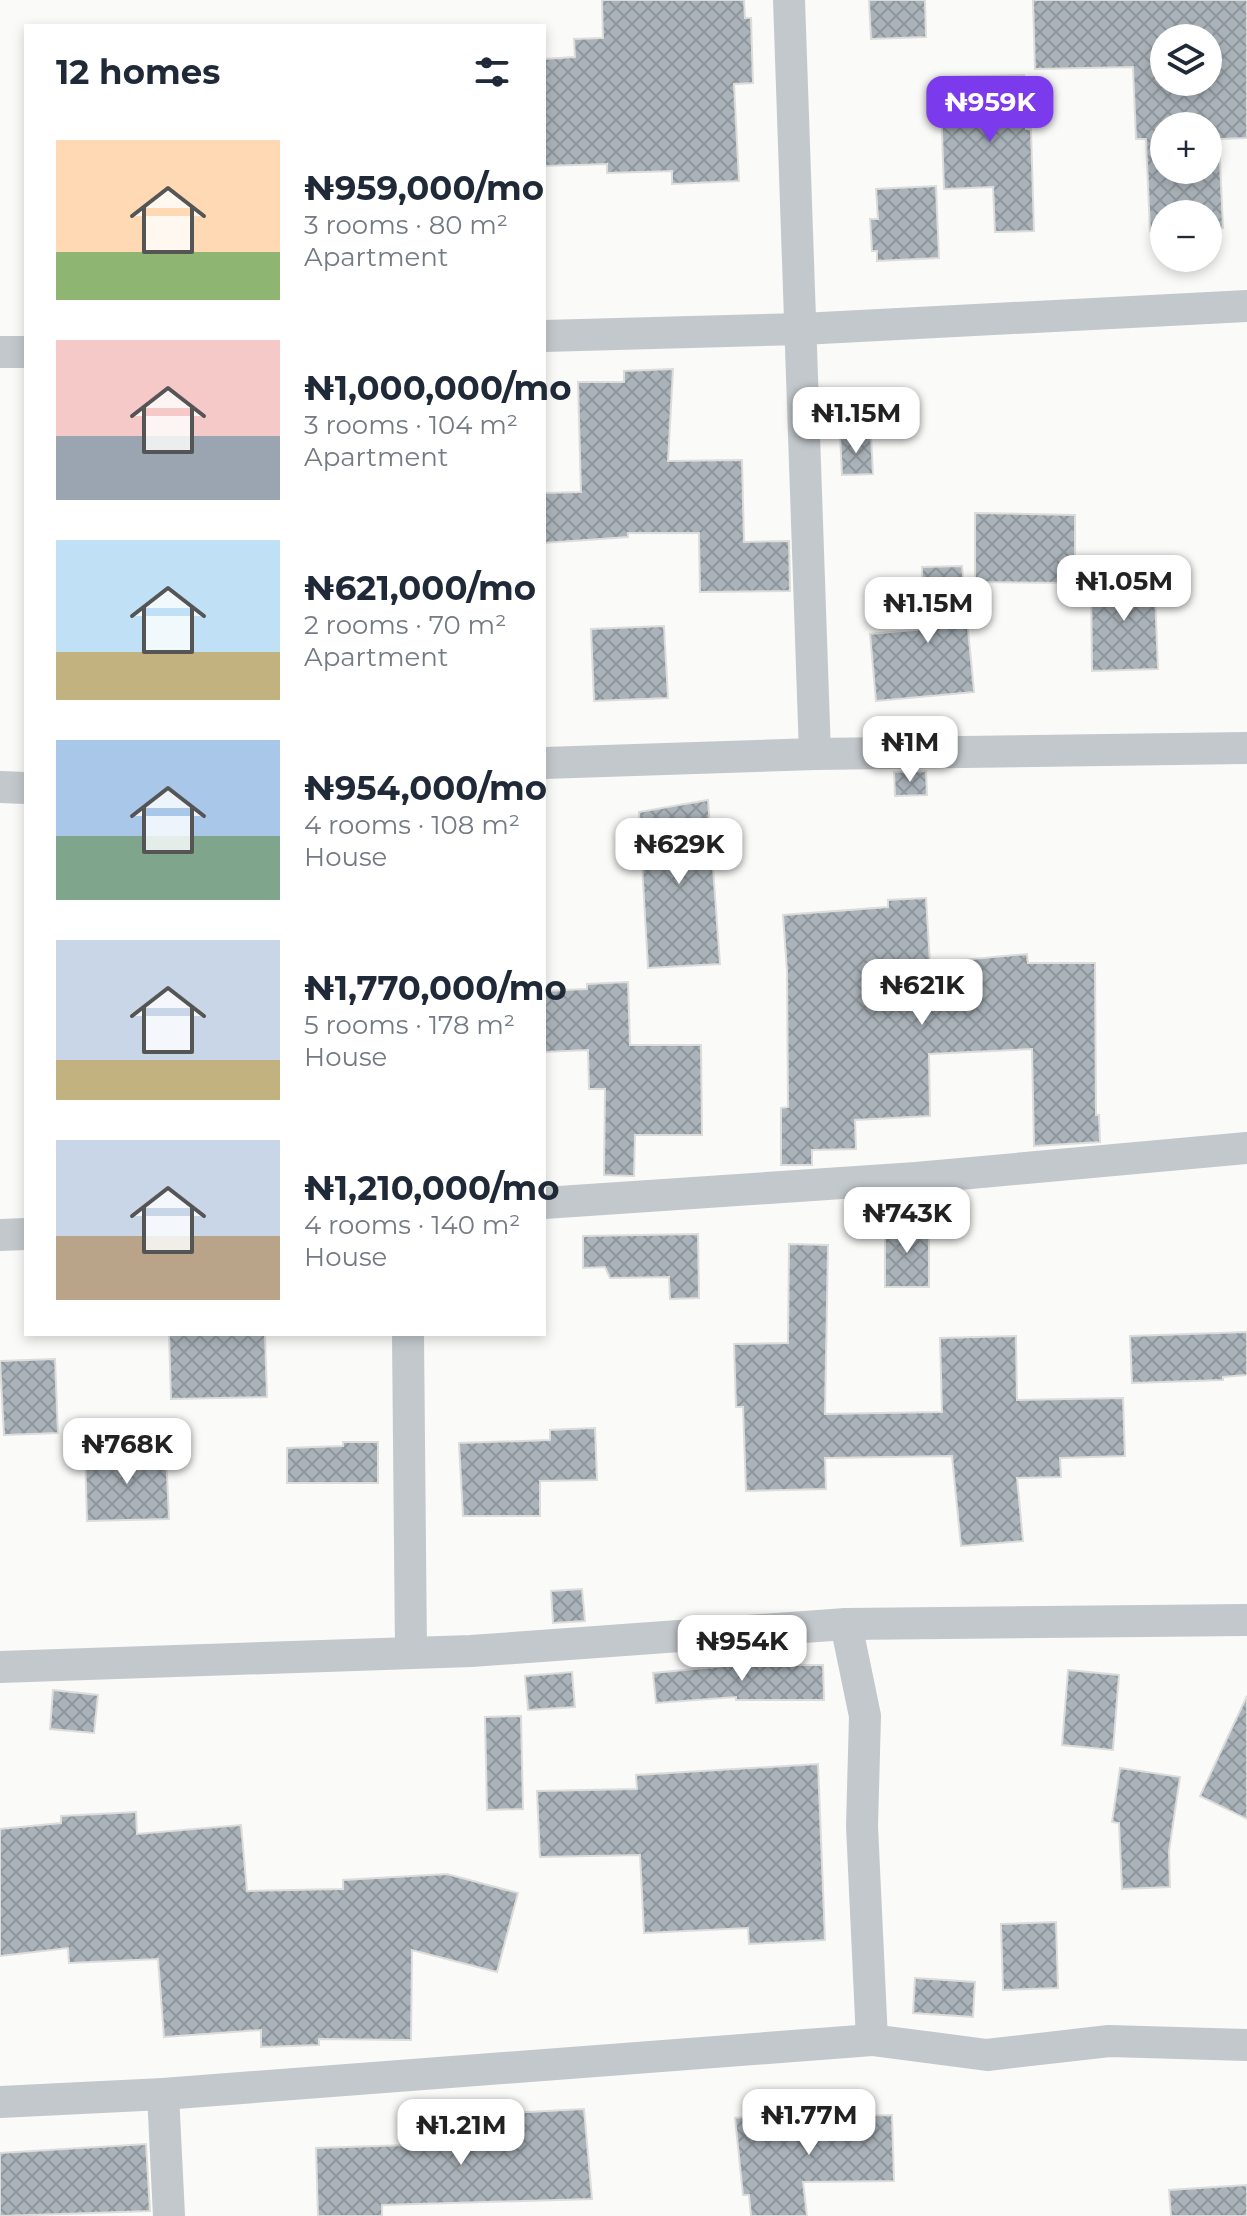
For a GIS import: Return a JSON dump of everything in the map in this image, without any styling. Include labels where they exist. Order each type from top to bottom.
[{"type":"street","points":[[789,0],[815,754]]},
{"type":"street","points":[[546,336],[802,329],[1247,306]]},
{"type":"street","points":[[0,352],[24,352]]},
{"type":"street","points":[[546,763],[815,754],[1247,748]]},
{"type":"street","points":[[0,787],[24,788]]},
{"type":"street","points":[[546,1203],[916,1178],[1247,1148]]},
{"type":"street","points":[[0,1235],[24,1234]]},
{"type":"street","points":[[408,1336],[411,1653]]},
{"type":"street","points":[[0,1667],[411,1653],[846,1624],[1247,1620]]},
{"type":"street","points":[[846,1624],[865,1716],[862,1826],[872,2040]]},
{"type":"street","points":[[0,2102],[163,2094],[872,2040],[987,2055],[1109,2041],[1247,2045]]},
{"type":"street","points":[[163,2094],[169,2216]]},
{"type":"building","points":[[602,0],[744,0],[745,18],[751,18],[753,83],[734,84],[739,181],[672,184],[672,171],[607,173],[607,164],[546,166],[546,59],[575,57],[574,39],[603,38]]},
{"type":"building","points":[[869,0],[925,0],[926,37],[871,39]]},
{"type":"building","points":[[1033,0],[1247,0],[1247,138],[1222,139],[1222,112],[1150,112],[1150,184],[1221,184],[1222,200],[1150,200],[1150,231],[1146,139],[1136,139],[1133,67],[1035,69]]},
{"type":"building","points":[[1024,75],[1026,129],[1031,129],[1034,231],[995,232],[993,187],[944,189],[940,77]]},
{"type":"building","points":[[936,186],[939,258],[877,261],[877,251],[872,251],[870,219],[878,219],[876,189]]},
{"type":"building","points":[[673,369],[668,461],[742,460],[744,542],[789,541],[790,591],[700,592],[699,533],[628,533],[628,537],[546,543],[546,493],[581,492],[578,382],[624,382],[624,371]]},
{"type":"building","points":[[840,435],[871,435],[873,474],[842,475]]},
{"type":"building","points":[[975,513],[1075,515],[1075,583],[975,582]]},
{"type":"building","points":[[962,566],[974,692],[876,701],[870,634],[923,629],[922,567]]},
{"type":"building","points":[[1154,570],[1158,669],[1092,671],[1091,579]]},
{"type":"building","points":[[664,626],[668,698],[594,701],[591,629]]},
{"type":"building","points":[[926,771],[927,795],[895,796],[894,772]]},
{"type":"building","points":[[708,800],[720,964],[648,968],[639,812]]},
{"type":"building","points":[[926,898],[930,963],[1027,954],[1028,963],[1095,963],[1096,1115],[1099,1115],[1100,1142],[1034,1146],[1032,1049],[929,1054],[930,1116],[855,1120],[856,1149],[812,1150],[812,1165],[781,1165],[781,1108],[788,1107],[787,971],[783,915],[888,907],[888,900]]},
{"type":"building","points":[[628,982],[630,1045],[701,1045],[702,1135],[635,1135],[634,1176],[604,1175],[605,1089],[589,1089],[588,1050],[546,1052],[546,991],[587,989],[587,984]]},
{"type":"building","points":[[885,1223],[929,1224],[929,1287],[885,1287]]},
{"type":"building","points":[[698,1234],[699,1298],[670,1299],[669,1277],[610,1278],[605,1267],[583,1268],[583,1236]]},
{"type":"building","points":[[789,1244],[828,1245],[825,1414],[942,1412],[940,1338],[1016,1336],[1017,1400],[1123,1398],[1125,1456],[1060,1458],[1061,1477],[1017,1478],[1023,1541],[961,1546],[952,1456],[825,1458],[826,1489],[746,1491],[743,1407],[736,1407],[734,1344],[788,1343]]},
{"type":"building","points":[[1247,1332],[1247,1375],[1223,1377],[1223,1380],[1132,1383],[1130,1336]]},
{"type":"building","points":[[169,1336],[265,1336],[267,1397],[171,1399]]},
{"type":"building","points":[[55,1359],[58,1433],[4,1435],[0,1361]]},
{"type":"building","points":[[595,1428],[597,1480],[540,1481],[540,1516],[463,1516],[459,1443],[550,1440],[550,1430]]},
{"type":"building","points":[[343,1442],[378,1442],[378,1483],[287,1483],[287,1448],[343,1446]]},
{"type":"building","points":[[166,1451],[169,1519],[87,1521],[85,1454]]},
{"type":"building","points":[[582,1589],[585,1621],[553,1623],[551,1591]]},
{"type":"building","points":[[736,1665],[823,1665],[824,1700],[736,1700],[736,1697],[656,1703],[653,1673]]},
{"type":"building","points":[[1068,1670],[1119,1675],[1113,1750],[1062,1745]]},
{"type":"building","points":[[572,1672],[575,1707],[528,1710],[525,1676]]},
{"type":"building","points":[[53,1690],[98,1695],[94,1733],[50,1729]]},
{"type":"building","points":[[1247,1696],[1247,1819],[1200,1796]]},
{"type":"building","points":[[521,1716],[523,1809],[487,1810],[485,1717]]},
{"type":"building","points":[[818,1764],[825,1940],[749,1944],[748,1928],[644,1933],[640,1855],[540,1857],[537,1791],[637,1789],[636,1775]]},
{"type":"building","points":[[1120,1768],[1180,1777],[1169,1851],[1170,1887],[1122,1889],[1119,1823],[1112,1822]]},
{"type":"building","points":[[136,1812],[137,1834],[241,1825],[247,1891],[343,1889],[343,1880],[447,1874],[518,1893],[497,1972],[412,1950],[411,2040],[319,2039],[319,2045],[261,2047],[261,2030],[164,2037],[158,1959],[69,1963],[68,1948],[0,1956],[0,1829],[61,1823],[61,1816]]},
{"type":"building","points":[[1056,1922],[1058,1988],[1003,1990],[1001,1924]]},
{"type":"building","points":[[915,1978],[975,1982],[973,2017],[913,2013]]},
{"type":"building","points":[[584,2109],[592,2199],[382,2205],[382,2216],[318,2216],[316,2148],[407,2145],[407,2135],[510,2131],[509,2113]]},
{"type":"building","points":[[803,2112],[803,2117],[892,2115],[894,2181],[803,2182],[807,2216],[751,2216],[749,2195],[743,2195],[735,2118]]},
{"type":"building","points":[[146,2144],[150,2211],[0,2216],[0,2153]]},
{"type":"building","points":[[1247,2185],[1247,2216],[1171,2216],[1169,2190]]}]
